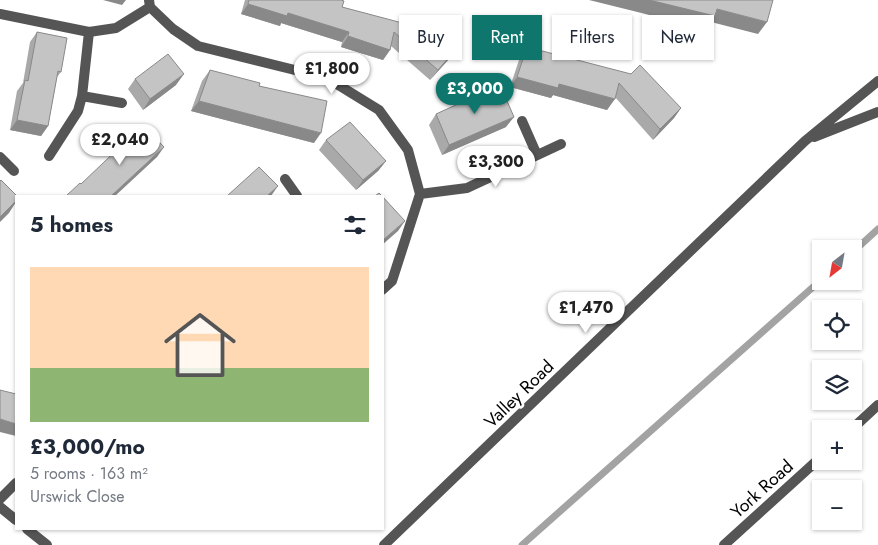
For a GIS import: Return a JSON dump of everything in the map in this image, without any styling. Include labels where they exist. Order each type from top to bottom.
[{"type":"street","points":[[0,14],[89,32],[116,28],[150,3],[173,29],[198,46],[328,78],[379,110],[408,150],[420,194],[392,281],[384,288]]},
{"type":"street","points":[[49,156],[78,111],[82,96],[89,32]]},
{"type":"street","name":"Valley Road","points":[[384,545],[805,141],[878,81]]},
{"type":"street","points":[[82,96],[122,103]]},
{"type":"street","name":"Valley Road","points":[[805,141],[878,112]]},
{"type":"street","points":[[522,121],[536,155]]},
{"type":"street","points":[[420,194],[467,188],[562,144]]},
{"type":"street","points":[[0,157],[14,171]]},
{"type":"street","points":[[285,179],[296,195]]},
{"type":"street","points":[[862,420],[877,407]]},
{"type":"street","name":"York Road","points":[[730,543],[812,466]]},
{"type":"street","points":[[0,499],[15,485]]},
{"type":"street","points":[[0,507],[15,519]]},
{"type":"street","points":[[28,530],[47,545]]},
{"type":"building","points":[[249,0],[341,0],[344,1],[342,7],[399,22],[399,36],[394,32],[390,50],[348,36],[349,32],[288,13],[287,16],[248,4]]},
{"type":"building","points":[[649,0],[773,0],[767,22],[717,9],[715,16]]},
{"type":"building","points":[[37,32],[67,38],[61,72],[58,71],[48,126],[17,120],[25,80],[28,81]]},
{"type":"building","points":[[542,51],[552,53],[552,60],[577,60],[631,74],[640,65],[681,108],[660,129],[619,83],[615,99],[559,84],[558,88],[517,77],[523,60],[542,60]]},
{"type":"building","points":[[168,54],[184,74],[150,99],[135,79]]},
{"type":"building","points":[[426,60],[447,60],[438,70]]},
{"type":"building","points":[[210,70],[260,83],[259,86],[327,101],[321,133],[199,101]]},
{"type":"building","points":[[500,85],[514,117],[449,145],[436,114]]},
{"type":"building","points":[[350,122],[386,161],[363,180],[326,140]]},
{"type":"building","points":[[143,125],[164,147],[112,195],[67,195]]},
{"type":"building","points":[[259,167],[278,186],[268,195],[228,195]]},
{"type":"building","points":[[0,181],[16,195],[15,202],[0,217]]},
{"type":"building","points":[[384,198],[405,221],[384,239]]},
{"type":"building","points":[[0,390],[15,394],[15,424],[0,419]]},
{"type":"waterway","points":[[862,244],[878,229]]},
{"type":"waterway","points":[[522,545],[812,288]]}]
